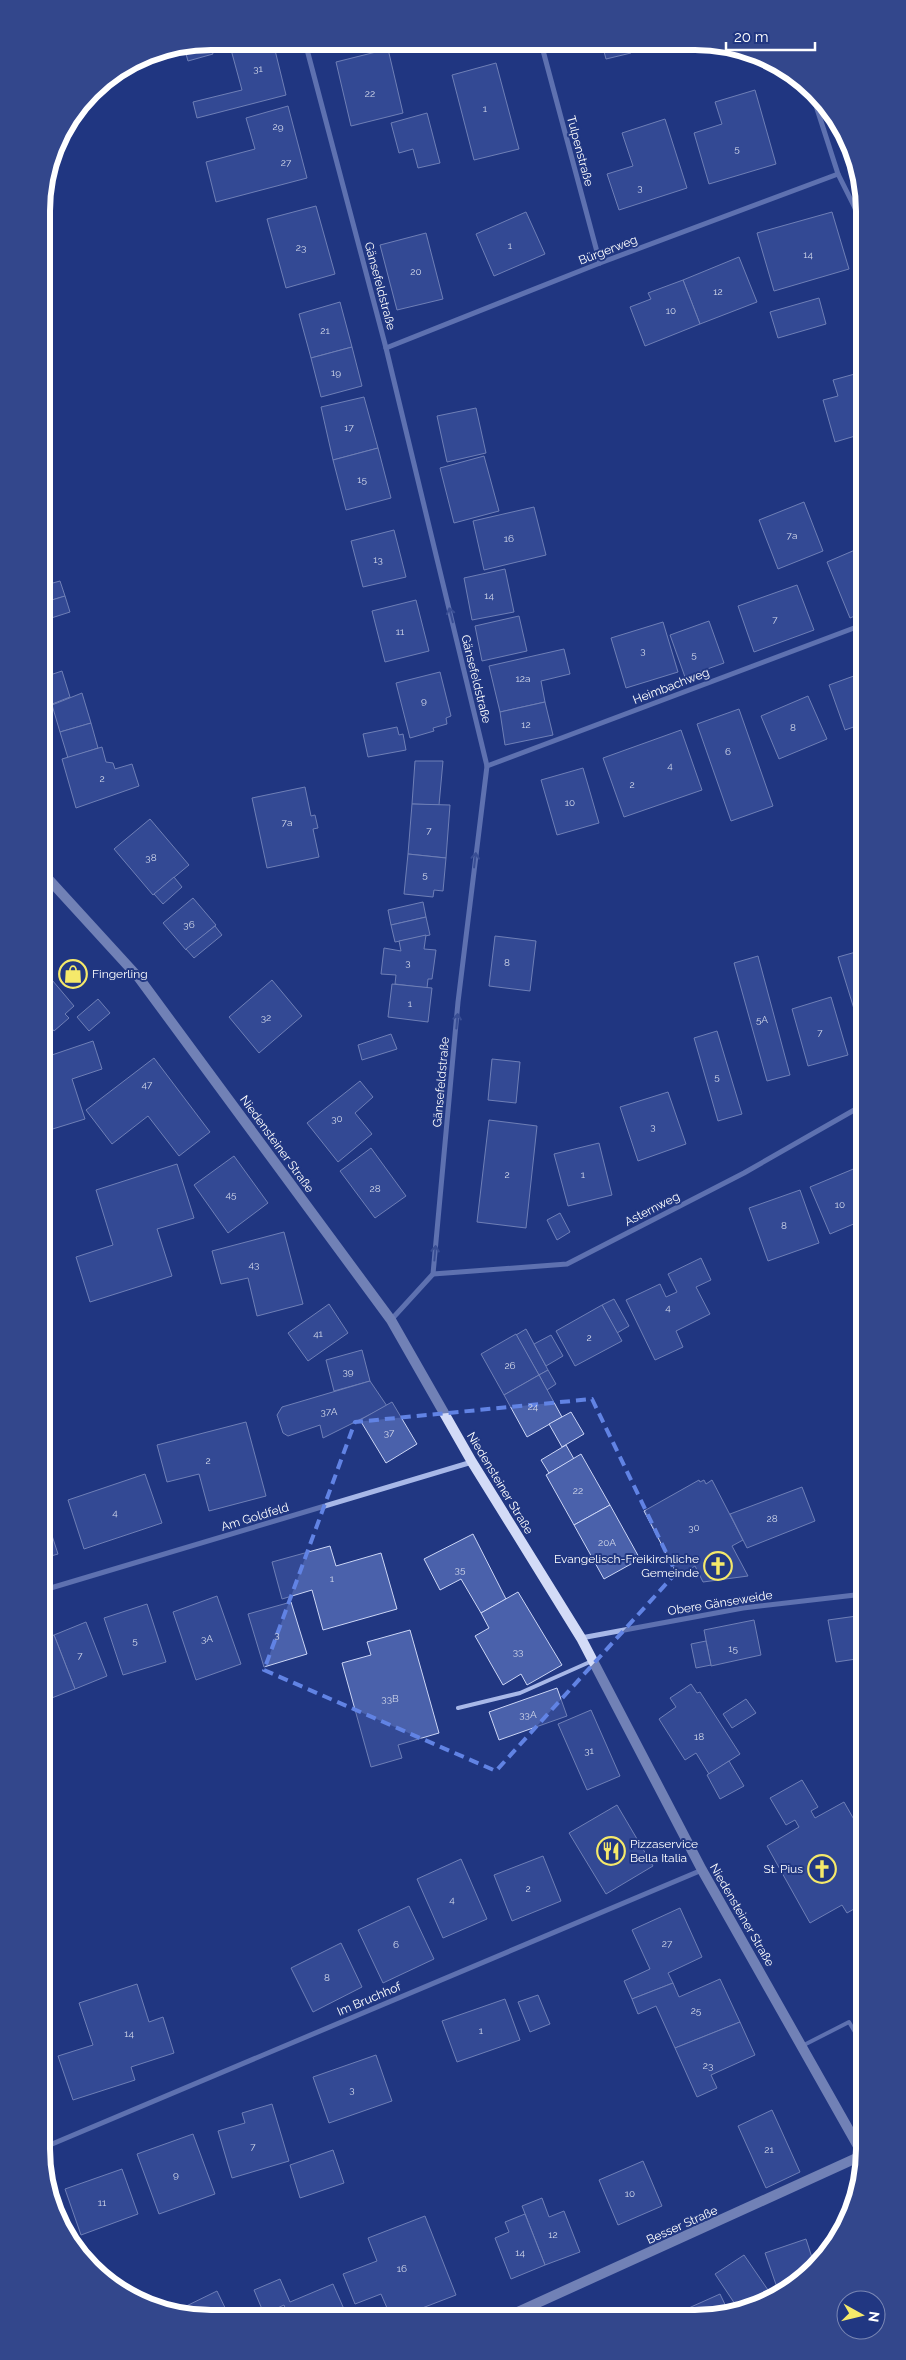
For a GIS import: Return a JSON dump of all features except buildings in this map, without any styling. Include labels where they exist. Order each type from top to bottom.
[{"type":"main road","name":"Niedensteiner Straße","points":[[50,881],[139,978],[391,1320],[472,1462],[581,1638],[702,1870],[856,2142]]},
{"type":"main road","name":"Besser Straße","points":[[524,2310],[856,2158]]},
{"type":"street","name":"Gänsefeldstraße","points":[[307,50],[386,348],[487,766],[458,1002],[433,1274]]},
{"type":"street","name":"Tulpenstraße","points":[[543,50],[600,263]]},
{"type":"street","points":[[816,105],[838,174],[856,208]]},
{"type":"street","name":"Bürgerweg","points":[[386,348],[600,263],[838,174]]},
{"type":"street","name":"Heimbachweg","points":[[487,766],[856,627]]},
{"type":"street","name":"Asternweg","points":[[433,1274],[567,1264],[744,1173],[856,1109]]},
{"type":"street","points":[[391,1320],[433,1274]]},
{"type":"street","name":"Am Goldfeld","points":[[50,1588],[472,1462]]},
{"type":"street","name":"Obere Gänseweide","points":[[581,1638],[743,1608],[856,1595]]},
{"type":"street","name":"Im Bruchhof","points":[[50,2144],[702,1870]]},
{"type":"lane","points":[[458,1708],[520,1693],[593,1661]]},
{"type":"lane","points":[[802,2046],[849,2022],[856,2034]]},
{"type":"highlighted area","points":[[592,1399],[676,1573],[496,1771],[264,1670],[355,1422]]},
{"type":"place","name":"Fingerling","points":[[73,974]]},
{"type":"place","name":"Evangelisch-Freikirchliche Gemeinde","points":[[718,1566]]},
{"type":"place","name":"Pizzaservice Bella Italia","points":[[611,1851]]},
{"type":"place","name":"St. Pius","points":[[822,1869]]}]
